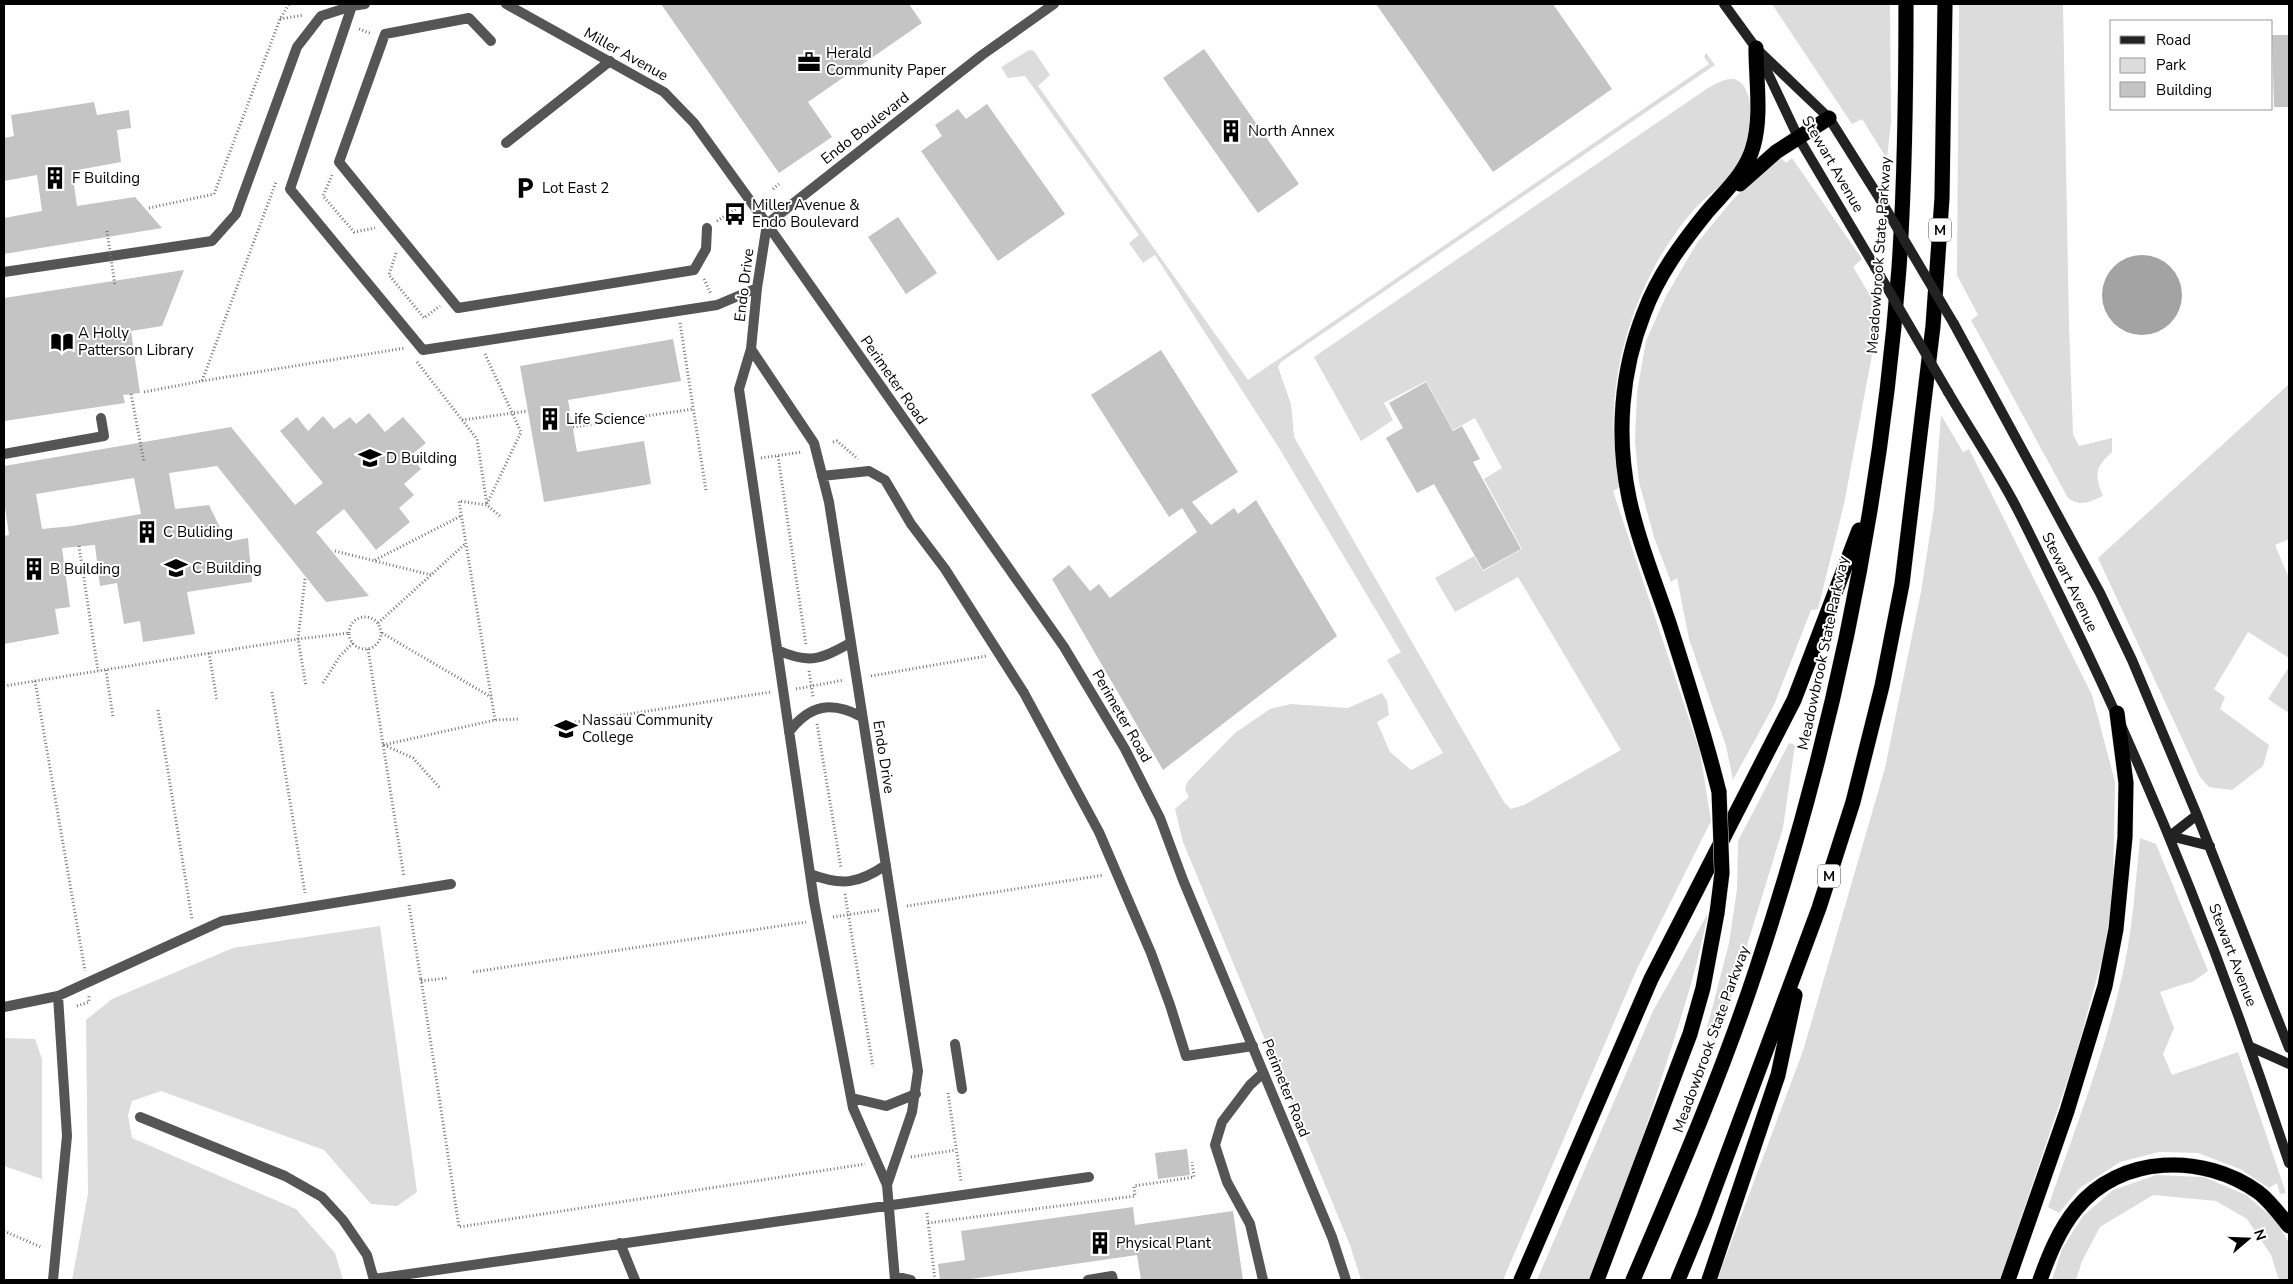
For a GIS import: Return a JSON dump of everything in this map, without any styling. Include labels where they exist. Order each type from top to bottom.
[{"type":"highway","name":"Meadowbrook State Parkway","points":[[1633,1280],[1685,1160],[1713,1089],[1776,910],[1827,724],[1851,613],[1872,496],[1899,266],[1905,130],[1906,4]]},
{"type":"highway","name":"M","points":[[1678,1280],[1704,1217],[1805,945],[1853,802],[1882,686],[1902,584],[1934,317],[1942,198],[1945,4]]},
{"type":"highway","points":[[1597,1280],[1690,1034],[1703,988],[1717,913],[1722,873],[1719,792],[1704,729],[1629,499],[1622,433],[1627,373],[1644,314],[1653,291],[1678,248],[1743,170],[1753,150],[1757,125],[1756,48]]},
{"type":"highway","points":[[1706,213],[1776,152],[1829,118]]},
{"type":"highway","points":[[1521,1280],[1655,971],[1794,700],[1872,496]]},
{"type":"highway","points":[[2008,1280],[2092,1032],[2116,929],[2125,837],[2126,783],[2117,713]]},
{"type":"highway","points":[[1709,1280],[1778,1075],[1805,945]]},
{"type":"highway","points":[[2040,1280],[2055,1240],[2076,1209],[2094,1191],[2124,1174],[2160,1165],[2180,1164],[2206,1167],[2234,1179],[2262,1195],[2289,1226]]},
{"type":"main road","name":"Stewart Avenue","points":[[1724,4],[1756,48],[1829,118],[1880,199],[1954,324],[2100,592],[2132,660],[2198,815],[2289,1048]]},
{"type":"main road","name":"Stewart Avenue","points":[[1756,48],[1798,137],[2013,501],[2117,713],[2170,836],[2252,1047],[2289,1162]]},
{"type":"main road","points":[[2170,836],[2198,815]]},
{"type":"main road","points":[[2170,836],[2210,846]]},
{"type":"main road","points":[[2252,1047],[2289,1064]]},
{"type":"street","points":[[4,272],[212,240],[236,214],[296,47],[321,16],[364,4]]},
{"type":"street","name":"Miller Avenue","points":[[506,4],[664,92],[694,123],[767,224]]},
{"type":"street","name":"Endo Boulevard","points":[[767,224],[982,55],[1054,4]]},
{"type":"street","points":[[352,6],[290,189],[423,350],[717,305],[757,288]]},
{"type":"street","points":[[491,41],[469,18],[386,34],[339,162],[458,308],[694,270],[706,249],[707,228]]},
{"type":"street","points":[[506,143],[610,61]]},
{"type":"street","name":"Endo Drive","points":[[767,224],[757,288],[751,349],[739,389],[810,874],[853,1108],[886,1185],[895,1278]]},
{"type":"street","name":"Perimeter Road","points":[[767,224],[1064,647],[1125,749],[1160,818],[1263,1073],[1332,1237],[1346,1280]]},
{"type":"street","name":"Endo Drive","points":[[751,349],[814,443],[829,502],[918,1071],[912,1112],[886,1185]]},
{"type":"street","points":[[4,454],[104,436],[101,418]]},
{"type":"street","points":[[822,476],[869,471],[885,480],[911,524],[945,568],[1024,693],[1099,832],[1167,996],[1186,1056],[1252,1046]]},
{"type":"street","points":[[777,650],[801,659],[815,659],[827,656],[850,642]]},
{"type":"street","points":[[789,732],[800,717],[823,707],[846,708],[862,717]]},
{"type":"street","points":[[810,874],[828,881],[844,882],[868,876],[886,864]]},
{"type":"street","points":[[4,1006],[58,996],[222,921],[451,884]]},
{"type":"street","points":[[53,1280],[67,1136],[58,996]]},
{"type":"street","points":[[955,1044],[962,1089]]},
{"type":"street","points":[[1263,1073],[1250,1086],[1222,1122],[1215,1145],[1227,1182],[1250,1224],[1263,1280]]},
{"type":"street","points":[[852,1098],[886,1106],[916,1094]]},
{"type":"street","points":[[140,1117],[285,1176],[322,1197],[343,1220],[367,1255],[374,1280],[620,1243],[1089,1177]]},
{"type":"street","points":[[620,1243],[635,1280]]},
{"type":"street","points":[[895,1278],[911,1280]]},
{"type":"street","points":[[1088,1280],[1113,1278]]},
{"type":"path","points":[[149,208],[214,194],[280,20],[289,4]]},
{"type":"path","points":[[280,20],[305,15]]},
{"type":"path","points":[[355,28],[375,35]]},
{"type":"path","points":[[336,168],[322,197],[354,232],[382,227]]},
{"type":"path","points":[[202,381],[277,178]]},
{"type":"path","points":[[773,189],[779,184]]},
{"type":"path","points":[[707,228],[734,209]]},
{"type":"path","points":[[107,231],[115,286]]},
{"type":"path","points":[[398,248],[388,275],[422,319],[451,299]]},
{"type":"path","points":[[701,273],[714,300]]},
{"type":"path","points":[[680,322],[706,491]]},
{"type":"path","points":[[144,392],[405,348]]},
{"type":"path","points":[[485,354],[521,432],[487,505]]},
{"type":"path","points":[[417,362],[477,439],[487,505]]},
{"type":"path","points":[[131,394],[144,462]]},
{"type":"path","points":[[573,427],[693,409]]},
{"type":"path","points":[[462,420],[528,411]]},
{"type":"path","points":[[767,457],[808,451]]},
{"type":"path","points":[[778,456],[807,649]]},
{"type":"path","points":[[495,720],[459,501],[487,505],[500,517]]},
{"type":"path","points":[[374,561],[461,516]]},
{"type":"path","points":[[378,623],[466,544]]},
{"type":"path","points":[[79,546],[98,671]]},
{"type":"path","points":[[335,550],[431,575]]},
{"type":"path","points":[[305,579],[298,639],[306,686]]},
{"type":"path","points":[[382,633],[378,644],[368,649],[357,647],[349,633],[353,623],[362,617],[368,617],[378,623],[382,633],[492,697]]},
{"type":"path","points":[[4,686],[298,639],[349,633]]},
{"type":"path","points":[[323,683],[340,656],[353,643]]},
{"type":"path","points":[[368,649],[404,876]]},
{"type":"path","points":[[209,653],[217,701]]},
{"type":"path","points":[[871,676],[999,654]]},
{"type":"path","points":[[809,668],[814,703]]},
{"type":"path","points":[[106,670],[113,717]]},
{"type":"path","points":[[795,689],[844,680]]},
{"type":"path","points":[[35,681],[85,974]]},
{"type":"path","points":[[272,692],[307,907]]},
{"type":"path","points":[[551,726],[772,692]]},
{"type":"path","points":[[158,710],[195,933]]},
{"type":"path","points":[[383,745],[495,720],[520,719]]},
{"type":"path","points":[[817,721],[842,874]]},
{"type":"path","points":[[383,745],[413,758],[440,788]]},
{"type":"path","points":[[908,906],[1117,873]]},
{"type":"path","points":[[845,890],[873,1066]]},
{"type":"path","points":[[408,905],[458,1227],[877,1162]]},
{"type":"path","points":[[833,917],[880,910]]},
{"type":"path","points":[[473,972],[806,922]]},
{"type":"path","points":[[421,979],[447,978]]},
{"type":"path","points":[[77,1006],[89,1002],[88,994]]},
{"type":"path","points":[[962,1089],[948,1090],[963,1195]]},
{"type":"path","points":[[896,1159],[956,1150]]},
{"type":"path","points":[[928,1223],[1135,1196],[1134,1186],[1194,1177],[1192,1162]]},
{"type":"path","points":[[925,1200],[935,1280]]},
{"type":"path","points":[[4,1231],[41,1247]]},
{"type":"green space","points":[[1772,4],[1890,4],[1891,122],[1887,159],[1862,119],[1852,124]]},
{"type":"green space","points":[[1959,4],[2063,4],[2073,434],[2079,446],[2112,438],[2112,452],[2099,467],[2097,477],[2103,496],[2089,502],[2081,503],[2068,498],[1971,320],[1978,315],[1957,275]]},
{"type":"green space","points":[[1029,50],[1034,51],[1050,75],[1038,86],[1248,380],[1709,64],[1704,57],[1706,53],[1715,65],[1281,362],[1278,367],[1291,404],[1294,437],[1504,802],[1511,809],[1524,805],[1621,750],[1518,577],[1455,612],[1435,578],[1474,556],[1483,571],[1522,549],[1484,479],[1502,468],[1475,418],[1453,430],[1426,381],[1384,403],[1393,420],[1361,441],[1314,357],[1708,88],[1723,80],[1733,79],[1740,82],[1749,99],[1752,122],[1748,151],[1730,176],[1692,212],[1676,233],[1661,255],[1637,304],[1621,356],[1614,408],[1615,448],[1620,487],[1613,491],[1700,752],[1711,821],[1636,971],[1503,1280],[1361,1280],[1350,1245],[1183,842],[1175,809],[1189,797],[1185,789],[1188,781],[1235,733],[1270,709],[1291,704],[1348,708],[1382,693],[1387,701],[1389,715],[1377,722],[1390,752],[1411,770],[1443,753],[1387,660],[1401,652],[1279,448],[1155,255],[1143,263],[1129,243],[1139,235],[1025,76],[1008,78],[1001,67]]},
{"type":"green space","points":[[1780,157],[1786,163],[1792,158],[1862,259],[1853,267],[1880,312],[1844,504],[1818,609],[1811,610],[1774,705],[1733,780],[1726,746],[1689,639],[1677,578],[1671,582],[1654,537],[1639,482],[1635,442],[1637,392],[1646,341],[1666,296],[1697,243],[1735,197]]},
{"type":"green space","points":[[2289,384],[2289,539],[2275,545],[2289,578],[2289,658],[2248,632],[2214,689],[2225,697],[2220,709],[2269,745],[2263,766],[2232,790],[2209,787],[2200,777],[2098,558]]},
{"type":"green space","points":[[1941,415],[1963,452],[1969,449],[2092,695],[2115,782],[2113,892],[2104,952],[2075,1058],[2000,1280],[1717,1280],[1803,1051],[1885,768],[1921,592],[1934,508]]},
{"type":"green space","points":[[2289,667],[2289,709],[2287,712],[2268,699]]},
{"type":"green space","points":[[1789,743],[1795,745],[1783,828],[1726,1014],[1715,1043],[1706,1032],[1729,943],[1737,889],[1738,841]]},
{"type":"green space","points":[[2140,838],[2156,844],[2208,971],[2194,981],[2160,992],[2174,1028],[2163,1054],[2172,1075],[2238,1052],[2286,1193],[2280,1194],[2277,1183],[2269,1188],[2240,1169],[2198,1153],[2159,1152],[2120,1162],[2080,1188],[2059,1213],[2048,1207],[2095,1072],[2119,989],[2130,933]]},
{"type":"green space","points":[[1708,913],[1687,997],[1653,1105],[1590,1280],[1537,1280],[1653,1011]]},
{"type":"green space","points":[[380,926],[417,1192],[397,1206],[371,1204],[324,1150],[161,1091],[132,1101],[128,1115],[132,1138],[296,1209],[335,1253],[343,1280],[72,1280],[88,1194],[86,1020],[112,999],[233,948]]},
{"type":"green space","points":[[4,1038],[35,1039],[42,1059],[42,1179],[4,1166]]},
{"type":"green space","points":[[2156,1175],[2204,1177],[2246,1195],[2276,1220],[2289,1243],[2289,1280],[2279,1280],[2271,1255],[2247,1219],[2216,1201],[2153,1195],[2100,1227],[2082,1261],[2076,1280],[2052,1280],[2062,1249],[2083,1216],[2113,1190]]},
{"type":"shaded area","points":[[2142,255],[2157,258],[2170,267],[2179,280],[2182,295],[2179,310],[2170,323],[2157,332],[2142,335],[2127,332],[2114,323],[2105,310],[2102,295],[2105,280],[2114,267],[2127,258]]},
{"type":"building","points":[[661,4],[909,4],[922,23],[808,102],[832,137],[779,173]]},
{"type":"building","points":[[1376,4],[1553,4],[1612,89],[1493,172]]},
{"type":"building","points":[[2273,35],[2289,35],[2289,107],[2274,107]]},
{"type":"building","name":"North Annex","points":[[1204,49],[1299,184],[1258,213],[1163,78]]},
{"type":"building","name":"F Building","points":[[94,102],[97,115],[129,110],[131,128],[117,130],[121,162],[72,171],[77,206],[135,197],[162,228],[4,254],[4,218],[42,211],[37,175],[4,181],[4,138],[14,136],[11,115]]},
{"type":"building","points":[[987,104],[1065,214],[998,261],[921,151],[942,136],[935,125],[958,109],[966,119]]},
{"type":"building","points":[[898,217],[937,273],[906,294],[868,237]]},
{"type":"building","name":"A Holly Patterson Library","points":[[184,270],[162,326],[131,331],[140,393],[123,395],[125,403],[4,421],[4,298]]},
{"type":"building","name":"Life Science","points":[[673,339],[681,381],[568,400],[577,452],[644,441],[651,484],[544,502],[520,366]]},
{"type":"building","points":[[1161,350],[1238,472],[1192,502],[1211,525],[1234,508],[1238,514],[1256,500],[1337,636],[1163,770],[1052,579],[1069,565],[1090,591],[1099,584],[1110,598],[1197,532],[1182,508],[1169,517],[1091,395]]},
{"type":"building","points":[[1426,382],[1453,431],[1462,426],[1480,459],[1473,462],[1521,549],[1483,570],[1434,484],[1417,493],[1386,438],[1403,428],[1389,403]]},
{"type":"building","points":[[369,413],[385,432],[403,417],[426,443],[410,456],[421,469],[404,484],[414,495],[399,508],[410,522],[376,550],[344,509],[316,532],[369,596],[326,602],[217,466],[169,473],[175,509],[209,505],[227,542],[248,538],[252,582],[187,592],[195,634],[143,642],[140,621],[124,624],[117,583],[100,586],[95,545],[62,548],[70,607],[55,609],[59,634],[4,644],[4,536],[9,535],[4,500],[4,466],[231,427],[295,505],[323,483],[280,431],[297,417],[308,431],[323,416],[334,429],[350,417],[356,424]],"holes":[[[134,478],[141,514],[72,526],[42,529],[36,494]]]},
{"type":"building","points":[[1187,1149],[1190,1175],[1158,1179],[1155,1153]]},
{"type":"building","name":"Physical Plant","points":[[1133,1207],[1135,1225],[1233,1211],[1243,1280],[1141,1280],[1137,1255],[964,1280],[940,1280],[938,1264],[965,1260],[961,1231]]},
{"type":"place","name":"Herald Community Paper","points":[[809,62]]},
{"type":"place","name":"North Annex","points":[[1231,131]]},
{"type":"place","name":"F Building","points":[[55,178]]},
{"type":"place","name":"Lot East 2","points":[[525,188]]},
{"type":"place","name":"Miller Avenue & Endo Boulevard","points":[[735,214]]},
{"type":"place","name":"A Holly Patterson Library","points":[[62,342]]},
{"type":"place","name":"Life Science","points":[[550,419]]},
{"type":"place","name":"D Building","points":[[370,458]]},
{"type":"place","name":"C Buliding","points":[[147,532]]},
{"type":"place","name":"C Building","points":[[176,568]]},
{"type":"place","name":"B Building","points":[[34,569]]},
{"type":"place","name":"Nassau Community College","points":[[566,729]]},
{"type":"place","name":"Physical Plant","points":[[1100,1243]]}]
